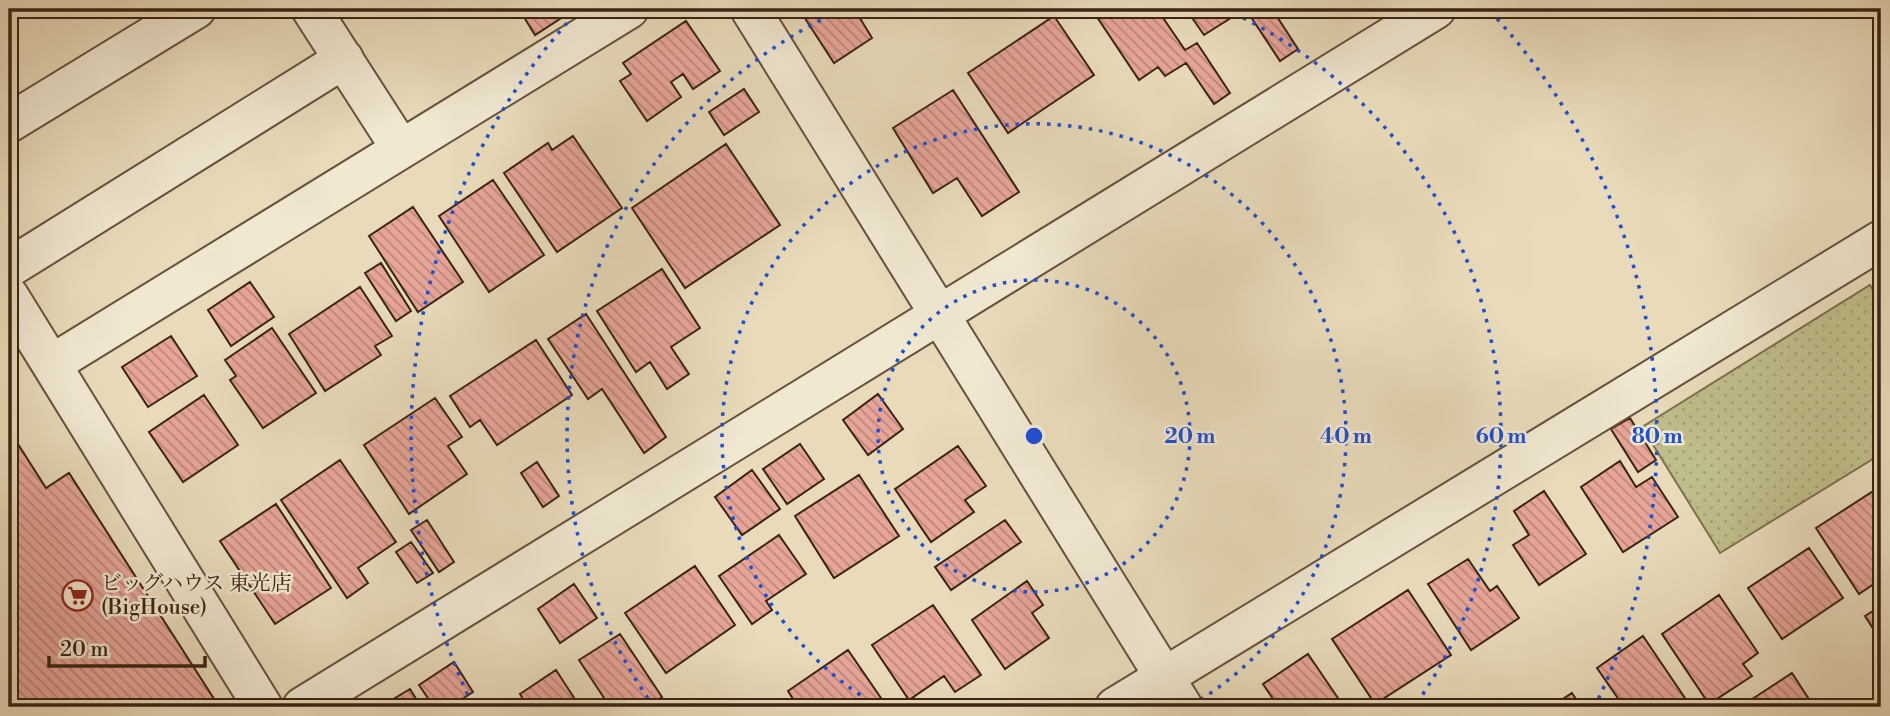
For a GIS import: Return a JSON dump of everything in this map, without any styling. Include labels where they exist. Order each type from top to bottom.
[{"type":"street","points":[[9,123],[195,9]]},
{"type":"street","points":[[312,9],[401,149]]},
{"type":"street","points":[[52,364],[629,9]]},
{"type":"street","points":[[750,9],[1173,692]]},
{"type":"street","points":[[302,707],[1436,9]]},
{"type":"street","points":[[9,268],[344,59]]},
{"type":"street","points":[[1115,707],[1173,692],[1881,240]]},
{"type":"street","points":[[9,296],[263,707]]},
{"type":"shaded area","points":[[1870,285],[1881,303],[1881,454],[1720,553],[1642,427]]},
{"type":"building","points":[[519,9],[562,9],[566,15],[535,35]]},
{"type":"building","points":[[799,9],[857,9],[855,10],[872,38],[834,63]]},
{"type":"building","points":[[1157,9],[1185,50],[1197,43],[1230,93],[1214,104],[1186,63],[1165,76],[1158,67],[1139,80],[1093,11]]},
{"type":"building","points":[[1186,9],[1245,9],[1204,35]]},
{"type":"building","points":[[1257,9],[1272,9],[1298,49],[1280,61],[1249,14]]},
{"type":"building","points":[[1054,16],[1094,75],[1008,133],[968,73]]},
{"type":"building","points":[[686,21],[720,71],[693,89],[683,74],[671,82],[681,97],[647,121],[620,81],[631,74],[623,63]]},
{"type":"building","points":[[744,89],[759,112],[724,135],[709,112]]},
{"type":"building","points":[[953,90],[1019,192],[982,216],[957,178],[933,193],[893,128]]},
{"type":"building","points":[[573,136],[622,208],[557,252],[504,173],[548,143],[552,150]]},
{"type":"building","points":[[726,144],[780,225],[685,288],[632,208]]},
{"type":"building","points":[[493,180],[544,255],[489,292],[439,216]]},
{"type":"building","points":[[413,207],[463,282],[418,312],[369,236]]},
{"type":"building","points":[[381,263],[411,311],[396,321],[365,273]]},
{"type":"building","points":[[662,269],[700,328],[671,347],[689,374],[667,389],[650,362],[636,372],[597,311]]},
{"type":"building","points":[[250,282],[274,317],[231,346],[208,310]]},
{"type":"building","points":[[360,287],[392,336],[375,346],[381,355],[325,391],[289,334]]},
{"type":"building","points":[[586,314],[666,437],[644,453],[602,389],[588,399],[548,339]]},
{"type":"building","points":[[272,328],[316,393],[263,428],[230,380],[236,376],[225,360]]},
{"type":"building","points":[[171,336],[197,376],[148,407],[122,367]]},
{"type":"building","points":[[536,340],[572,395],[497,445],[480,420],[470,427],[450,396]]},
{"type":"building","points":[[878,394],[903,429],[868,455],[843,420]]},
{"type":"building","points":[[204,395],[238,445],[183,482],[149,432]]},
{"type":"building","points":[[435,398],[462,437],[448,446],[467,474],[409,514],[364,445]]},
{"type":"building","points":[[1630,418],[1656,460],[1638,472],[1611,429]]},
{"type":"building","name":"ビッグハウス 東光店 (BigHouse)","points":[[9,430],[46,488],[69,473],[216,702],[207,707],[9,707]]},
{"type":"building","points":[[800,444],[824,479],[787,504],[763,469]]},
{"type":"building","points":[[958,446],[986,486],[965,500],[974,512],[931,542],[895,489]]},
{"type":"building","points":[[340,460],[396,542],[358,568],[368,583],[347,598],[281,500]]},
{"type":"building","points":[[1620,461],[1636,487],[1652,477],[1678,517],[1623,552],[1581,487]]},
{"type":"building","points":[[537,462],[559,496],[543,507],[521,473]]},
{"type":"building","points":[[752,470],[780,509],[742,535],[715,497]]},
{"type":"building","points":[[859,475],[899,536],[834,578],[795,516]]},
{"type":"building","points":[[1878,488],[1881,493],[1881,579],[1859,594],[1816,528]]},
{"type":"building","points":[[1544,491],[1586,554],[1539,585],[1513,545],[1529,535],[1514,511]]},
{"type":"building","points":[[276,504],[331,588],[275,624],[220,541]]},
{"type":"building","points":[[427,520],[454,562],[439,572],[411,530]]},
{"type":"building","points":[[1005,520],[1021,542],[951,590],[935,567]]},
{"type":"building","points":[[779,535],[806,574],[766,601],[772,610],[752,624],[719,576]]},
{"type":"building","points":[[411,542],[433,573],[417,583],[396,552]]},
{"type":"building","points":[[1809,548],[1843,598],[1782,639],[1748,588]]},
{"type":"building","points":[[1468,559],[1490,591],[1497,586],[1519,618],[1471,650],[1428,584]]},
{"type":"building","points":[[695,566],[735,625],[666,673],[625,613]]},
{"type":"building","points":[[1027,581],[1043,605],[1032,613],[1049,638],[1005,669],[972,620]]},
{"type":"building","points":[[574,584],[597,618],[560,643],[538,609]]},
{"type":"building","points":[[1408,590],[1451,655],[1375,704],[1332,639]]},
{"type":"building","points":[[1719,595],[1758,653],[1743,664],[1752,676],[1709,704],[1662,634]]},
{"type":"building","points":[[933,605],[981,675],[955,692],[944,676],[909,700],[872,645]]},
{"type":"building","points":[[1881,606],[1881,641],[1865,616]]},
{"type":"building","points":[[620,634],[662,697],[647,707],[610,707],[579,660]]},
{"type":"building","points":[[1643,636],[1691,707],[1624,707],[1597,668]]},
{"type":"building","points":[[848,650],[883,701],[873,707],[798,707],[788,691]]},
{"type":"building","points":[[1308,654],[1344,707],[1261,707],[1273,699],[1263,684]]},
{"type":"building","points":[[454,662],[473,692],[450,707],[434,707],[419,685]]},
{"type":"building","points":[[556,670],[580,707],[528,707],[520,694]]},
{"type":"building","points":[[1792,673],[1814,707],[1740,707]]},
{"type":"building","points":[[410,689],[421,707],[394,707],[390,701]]},
{"type":"building","points":[[1572,693],[1581,707],[1551,707]]},
{"type":"place","name":"ビッグハウス 東光店 (BigHouse)","points":[[78,595]]}]
